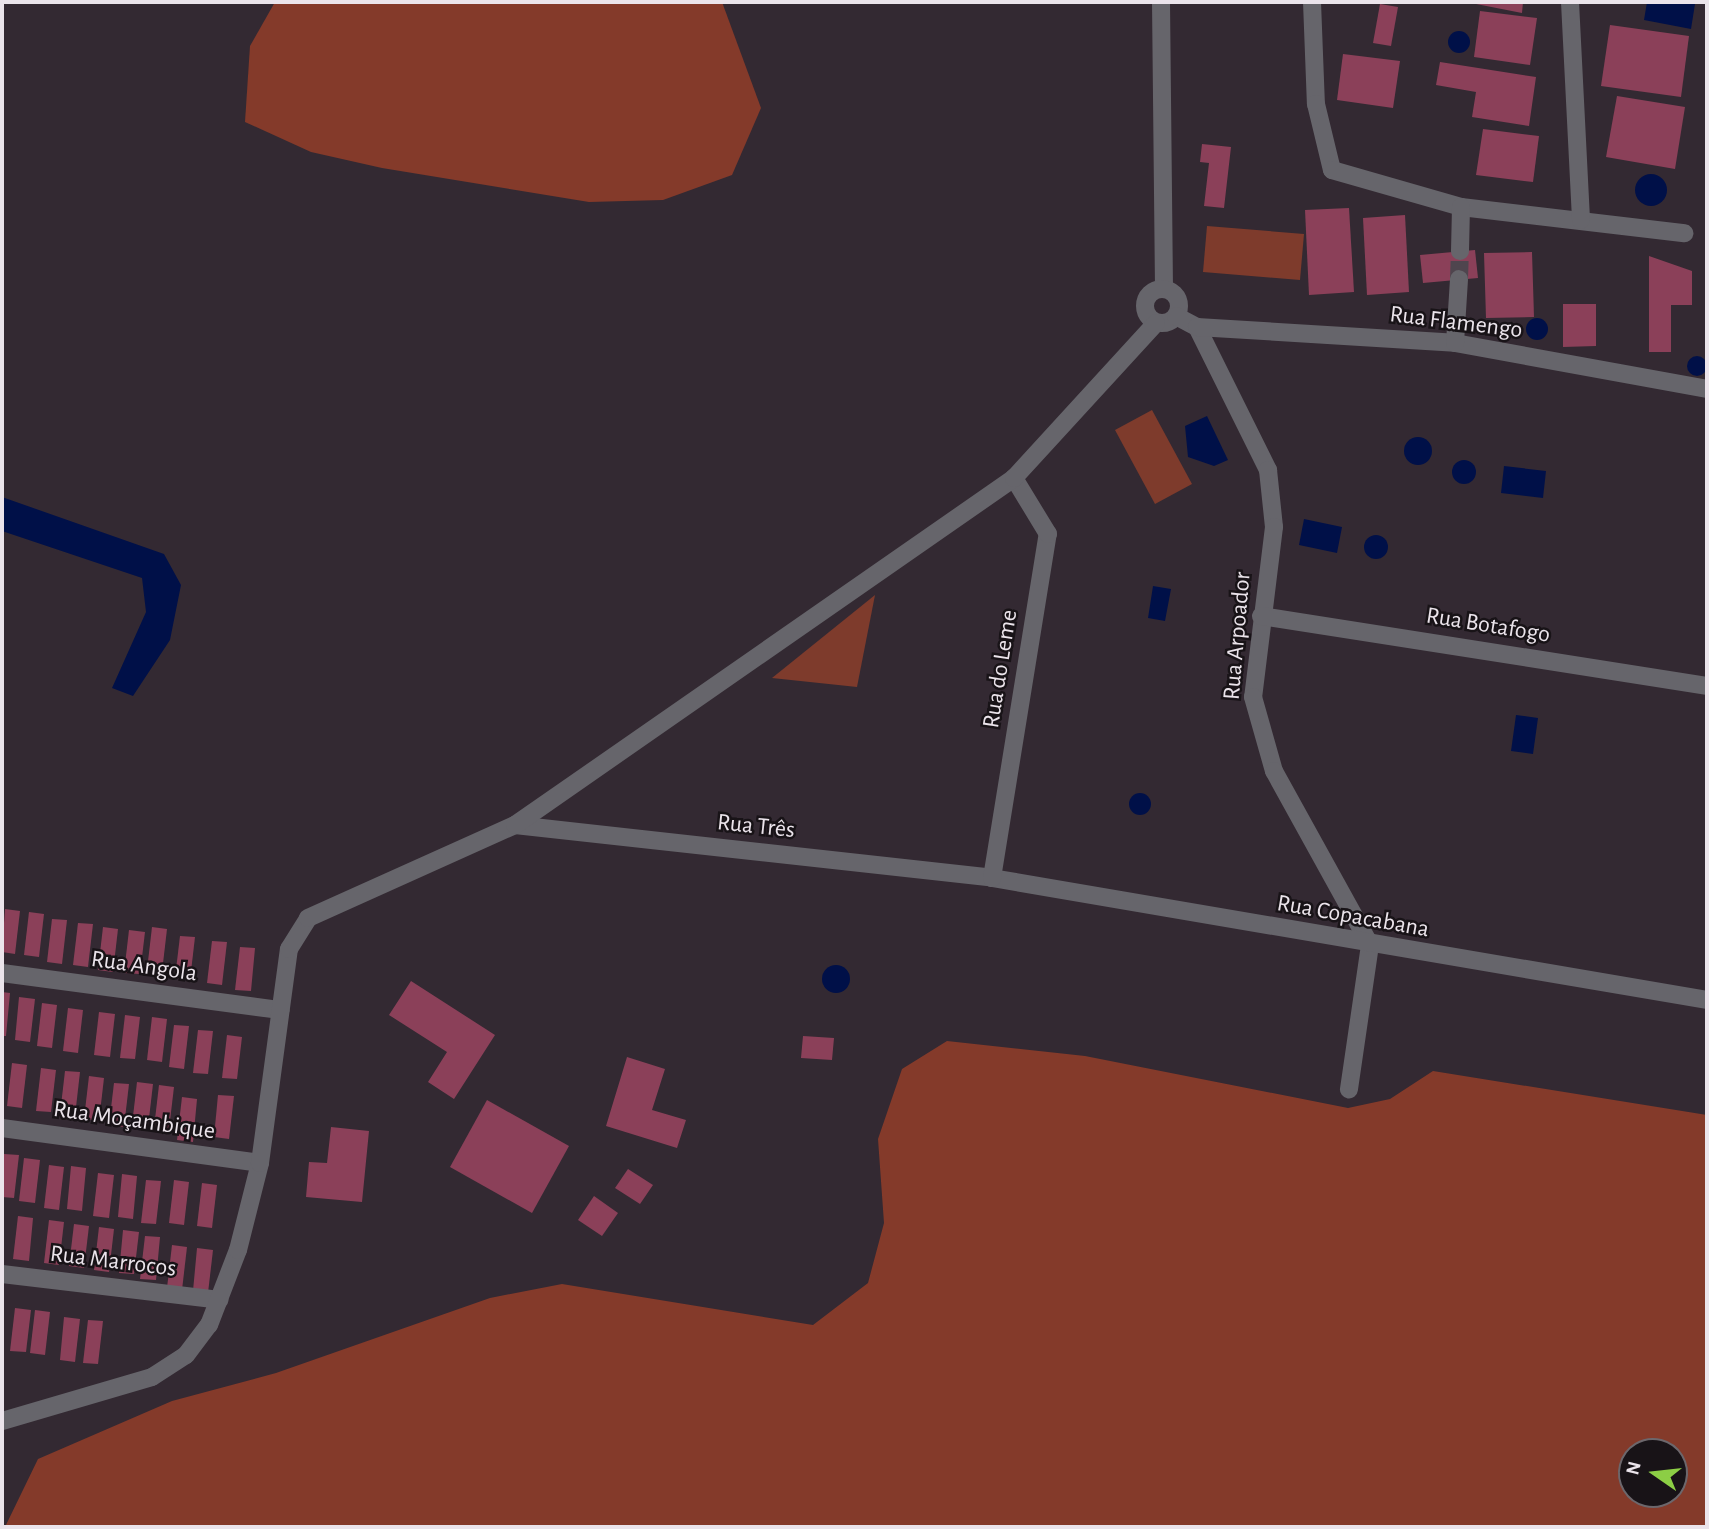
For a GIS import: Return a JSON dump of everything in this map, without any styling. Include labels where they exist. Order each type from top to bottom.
[{"type":"street","points":[[1161,2],[1164,289]]},
{"type":"street","points":[[1312,2],[1322,150],[1332,170],[1354,181],[1461,207],[1684,233]]},
{"type":"street","points":[[1570,2],[1581,220]]},
{"type":"street","points":[[1460,251],[1461,207]]},
{"type":"street","points":[[1455,344],[1459,279]]},
{"type":"street","points":[[1164,289],[1178,300],[1176,316]]},
{"type":"street","points":[[1156,323],[1145,311],[1146,299],[1164,289]]},
{"type":"street","points":[[2,1421],[169,1368],[199,1341],[219,1300],[260,1163],[289,949],[317,910],[514,825],[1014,478],[1156,323],[1176,316],[1197,327]]},
{"type":"street","name":"Rua Flamengo","points":[[1197,327],[1455,344],[1707,389]]},
{"type":"street","name":"Rua Arpoador","points":[[1197,327],[1268,470],[1274,527],[1261,615],[1253,697],[1260,737],[1370,945]]},
{"type":"street","name":"Rua do Leme","points":[[992,878],[1048,534],[1014,478]]},
{"type":"street","name":"Rua Botafogo","points":[[1261,615],[1707,686]]},
{"type":"street","name":"Rua Três","points":[[514,825],[992,878]]},
{"type":"street","name":"Rua Copacabana","points":[[992,878],[1370,945],[1707,1000]]},
{"type":"street","points":[[1349,1089],[1370,945]]},
{"type":"street","name":"Rua Angola","points":[[2,973],[281,1010]]},
{"type":"street","name":"Rua Moçambique","points":[[2,1128],[260,1163]]},
{"type":"street","name":"Rua Marrocos","points":[[2,1274],[219,1300]]},
{"type":"shaded area","points":[[275,2],[722,2],[761,108],[732,175],[663,200],[589,202],[382,168],[311,152],[245,122],[250,46]]},
{"type":"shaded area","points":[[1647,2],[1695,4],[1691,29],[1644,20]]},
{"type":"shaded area","points":[[1455,31],[1463,31],[1470,38],[1470,46],[1463,53],[1455,53],[1448,46],[1448,38]]},
{"type":"shaded area","points":[[1651,174],[1662,179],[1667,190],[1662,201],[1651,206],[1640,201],[1635,190],[1640,179]]},
{"type":"shaded area","points":[[1207,226],[1304,234],[1300,280],[1203,272]]},
{"type":"shaded area","points":[[1537,318],[1545,321],[1548,329],[1545,337],[1537,340],[1529,337],[1526,329],[1529,321]]},
{"type":"shaded area","points":[[1693,356],[1701,356],[1707,366],[1701,376],[1693,376],[1687,370],[1687,362]]},
{"type":"shaded area","points":[[1152,410],[1192,484],[1155,504],[1115,430]]},
{"type":"shaded area","points":[[1207,416],[1228,460],[1214,466],[1188,457],[1185,426]]},
{"type":"shaded area","points":[[1418,437],[1428,441],[1432,451],[1428,461],[1418,465],[1408,461],[1404,451],[1408,441]]},
{"type":"shaded area","points":[[1464,460],[1475,467],[1476,472],[1469,483],[1464,484],[1453,477],[1452,472],[1459,461]]},
{"type":"shaded area","points":[[1504,466],[1546,471],[1543,498],[1501,493]]},
{"type":"shaded area","points":[[2,497],[164,554],[181,585],[170,640],[133,696],[112,688],[146,612],[142,578],[2,531]]},
{"type":"shaded area","points":[[1304,519],[1342,527],[1337,553],[1299,545]]},
{"type":"shaded area","points":[[1376,535],[1385,538],[1388,547],[1385,556],[1376,559],[1367,556],[1364,547],[1367,538]]},
{"type":"shaded area","points":[[1153,586],[1171,589],[1165,621],[1148,618]]},
{"type":"shaded area","points":[[875,595],[857,687],[772,678]]},
{"type":"shaded area","points":[[1516,715],[1538,718],[1533,754],[1511,751]]},
{"type":"shaded area","points":[[1140,793],[1148,796],[1151,804],[1148,812],[1140,815],[1132,812],[1129,804],[1132,796]]},
{"type":"shaded area","points":[[836,965],[846,969],[850,979],[846,989],[836,993],[826,989],[822,979],[826,969]]},
{"type":"shaded area","points":[[947,1041],[1085,1056],[1348,1108],[1390,1099],[1433,1071],[1707,1115],[1707,1527],[5,1527],[38,1459],[172,1401],[276,1373],[490,1298],[562,1284],[813,1325],[868,1283],[884,1223],[878,1139],[902,1069]]},
{"type":"building","points":[[1466,2],[1523,2],[1522,13]]},
{"type":"building","points":[[1380,4],[1398,7],[1391,46],[1373,43]]},
{"type":"building","points":[[1480,11],[1537,18],[1530,65],[1474,57]]},
{"type":"building","points":[[1610,25],[1689,36],[1681,97],[1601,86]]},
{"type":"building","points":[[1343,54],[1400,61],[1393,108],[1337,100]]},
{"type":"building","points":[[1440,62],[1536,77],[1529,126],[1472,117],[1476,92],[1436,85]]},
{"type":"building","points":[[1617,96],[1685,107],[1675,169],[1606,157]]},
{"type":"building","points":[[1483,129],[1539,136],[1533,182],[1476,175]]},
{"type":"building","points":[[1202,144],[1231,147],[1224,208],[1204,206],[1209,163],[1200,162]]},
{"type":"building","points":[[1349,208],[1354,292],[1309,295],[1305,210]]},
{"type":"building","points":[[1405,215],[1409,292],[1367,295],[1363,218]]},
{"type":"building","points":[[1475,250],[1478,278],[1423,283],[1420,255]]},
{"type":"building","points":[[1532,252],[1534,317],[1486,318],[1484,253]]},
{"type":"building","points":[[1649,256],[1692,271],[1692,305],[1671,305],[1671,352],[1649,352]]},
{"type":"building","points":[[1563,304],[1596,304],[1596,346],[1563,347]]},
{"type":"building","points":[[5,909],[20,911],[15,954],[2,952]]},
{"type":"building","points":[[29,912],[44,914],[39,957],[24,955]]},
{"type":"building","points":[[52,919],[67,920],[62,964],[47,962]]},
{"type":"building","points":[[78,923],[93,924],[88,967],[73,965]]},
{"type":"building","points":[[103,927],[118,929],[113,972],[98,970]]},
{"type":"building","points":[[152,927],[167,929],[162,972],[147,970]]},
{"type":"building","points":[[129,930],[145,932],[140,974],[124,973]]},
{"type":"building","points":[[180,936],[195,937],[190,980],[175,978]]},
{"type":"building","points":[[212,941],[227,942],[222,985],[207,983]]},
{"type":"building","points":[[240,947],[255,948],[251,991],[235,990]]},
{"type":"building","points":[[411,981],[495,1035],[454,1099],[428,1082],[447,1052],[389,1015]]},
{"type":"building","points":[[2,992],[10,993],[6,1036],[2,1036]]},
{"type":"building","points":[[19,997],[35,999],[30,1042],[15,1040]]},
{"type":"building","points":[[42,1003],[57,1005],[52,1048],[37,1046]]},
{"type":"building","points":[[68,1008],[83,1010],[78,1053],[63,1051]]},
{"type":"building","points":[[99,1012],[115,1014],[110,1057],[94,1055]]},
{"type":"building","points":[[125,1015],[140,1017],[135,1059],[120,1058]]},
{"type":"building","points":[[152,1017],[167,1019],[162,1062],[147,1060]]},
{"type":"building","points":[[174,1025],[189,1026],[184,1069],[169,1067]]},
{"type":"building","points":[[198,1030],[213,1031],[208,1074],[193,1073]]},
{"type":"building","points":[[227,1035],[242,1037],[237,1079],[222,1078]]},
{"type":"building","points":[[803,1036],[834,1038],[832,1060],[801,1058]]},
{"type":"building","points":[[627,1057],[665,1069],[652,1110],[686,1120],[677,1148],[606,1126]]},
{"type":"building","points":[[12,1063],[27,1065],[22,1108],[7,1106]]},
{"type":"building","points":[[41,1068],[56,1070],[51,1112],[36,1111]]},
{"type":"building","points":[[65,1071],[80,1072],[75,1116],[60,1114]]},
{"type":"building","points":[[89,1076],[104,1078],[99,1121],[84,1119]]},
{"type":"building","points":[[137,1082],[153,1084],[148,1127],[132,1125]]},
{"type":"building","points":[[114,1083],[129,1084],[124,1127],[109,1125]]},
{"type":"building","points":[[159,1085],[174,1087],[169,1129],[154,1128]]},
{"type":"building","points":[[218,1095],[234,1096],[229,1139],[214,1137]]},
{"type":"building","points":[[182,1097],[197,1099],[193,1142],[177,1140]]},
{"type":"building","points":[[487,1100],[569,1146],[532,1213],[450,1167]]},
{"type":"building","points":[[331,1127],[369,1131],[362,1202],[306,1197],[309,1162],[327,1163]]},
{"type":"building","points":[[4,1154],[19,1155],[14,1198],[2,1197]]},
{"type":"building","points":[[24,1158],[40,1160],[35,1203],[19,1201]]},
{"type":"building","points":[[49,1165],[64,1167],[59,1210],[44,1208]]},
{"type":"building","points":[[71,1166],[86,1168],[82,1211],[67,1209]]},
{"type":"building","points":[[628,1169],[653,1185],[640,1204],[615,1188]]},
{"type":"building","points":[[98,1173],[114,1175],[109,1218],[93,1216]]},
{"type":"building","points":[[122,1174],[137,1176],[133,1219],[118,1217]]},
{"type":"building","points":[[146,1180],[161,1181],[156,1224],[141,1223]]},
{"type":"building","points":[[174,1180],[189,1182],[184,1225],[169,1223]]},
{"type":"building","points":[[202,1183],[217,1185],[212,1228],[197,1226]]},
{"type":"building","points":[[594,1196],[618,1213],[602,1236],[578,1220]]},
{"type":"building","points":[[18,1216],[33,1218],[29,1261],[13,1259]]},
{"type":"building","points":[[49,1220],[64,1222],[59,1265],[44,1263]]},
{"type":"building","points":[[74,1224],[89,1226],[84,1268],[69,1266]]},
{"type":"building","points":[[99,1227],[114,1229],[109,1272],[94,1270]]},
{"type":"building","points":[[123,1230],[139,1232],[134,1274],[119,1273]]},
{"type":"building","points":[[145,1236],[160,1237],[156,1280],[140,1279]]},
{"type":"building","points":[[172,1245],[187,1247],[182,1290],[167,1288]]},
{"type":"building","points":[[197,1248],[213,1250],[208,1293],[193,1291]]},
{"type":"building","points":[[15,1308],[31,1310],[26,1352],[10,1351]]},
{"type":"building","points":[[35,1310],[50,1312],[45,1355],[30,1353]]},
{"type":"building","points":[[64,1317],[80,1319],[75,1362],[60,1360]]},
{"type":"building","points":[[88,1320],[103,1321],[98,1364],[83,1363]]},
{"type":"tunnel","points":[[1459,279],[1460,251]]}]
